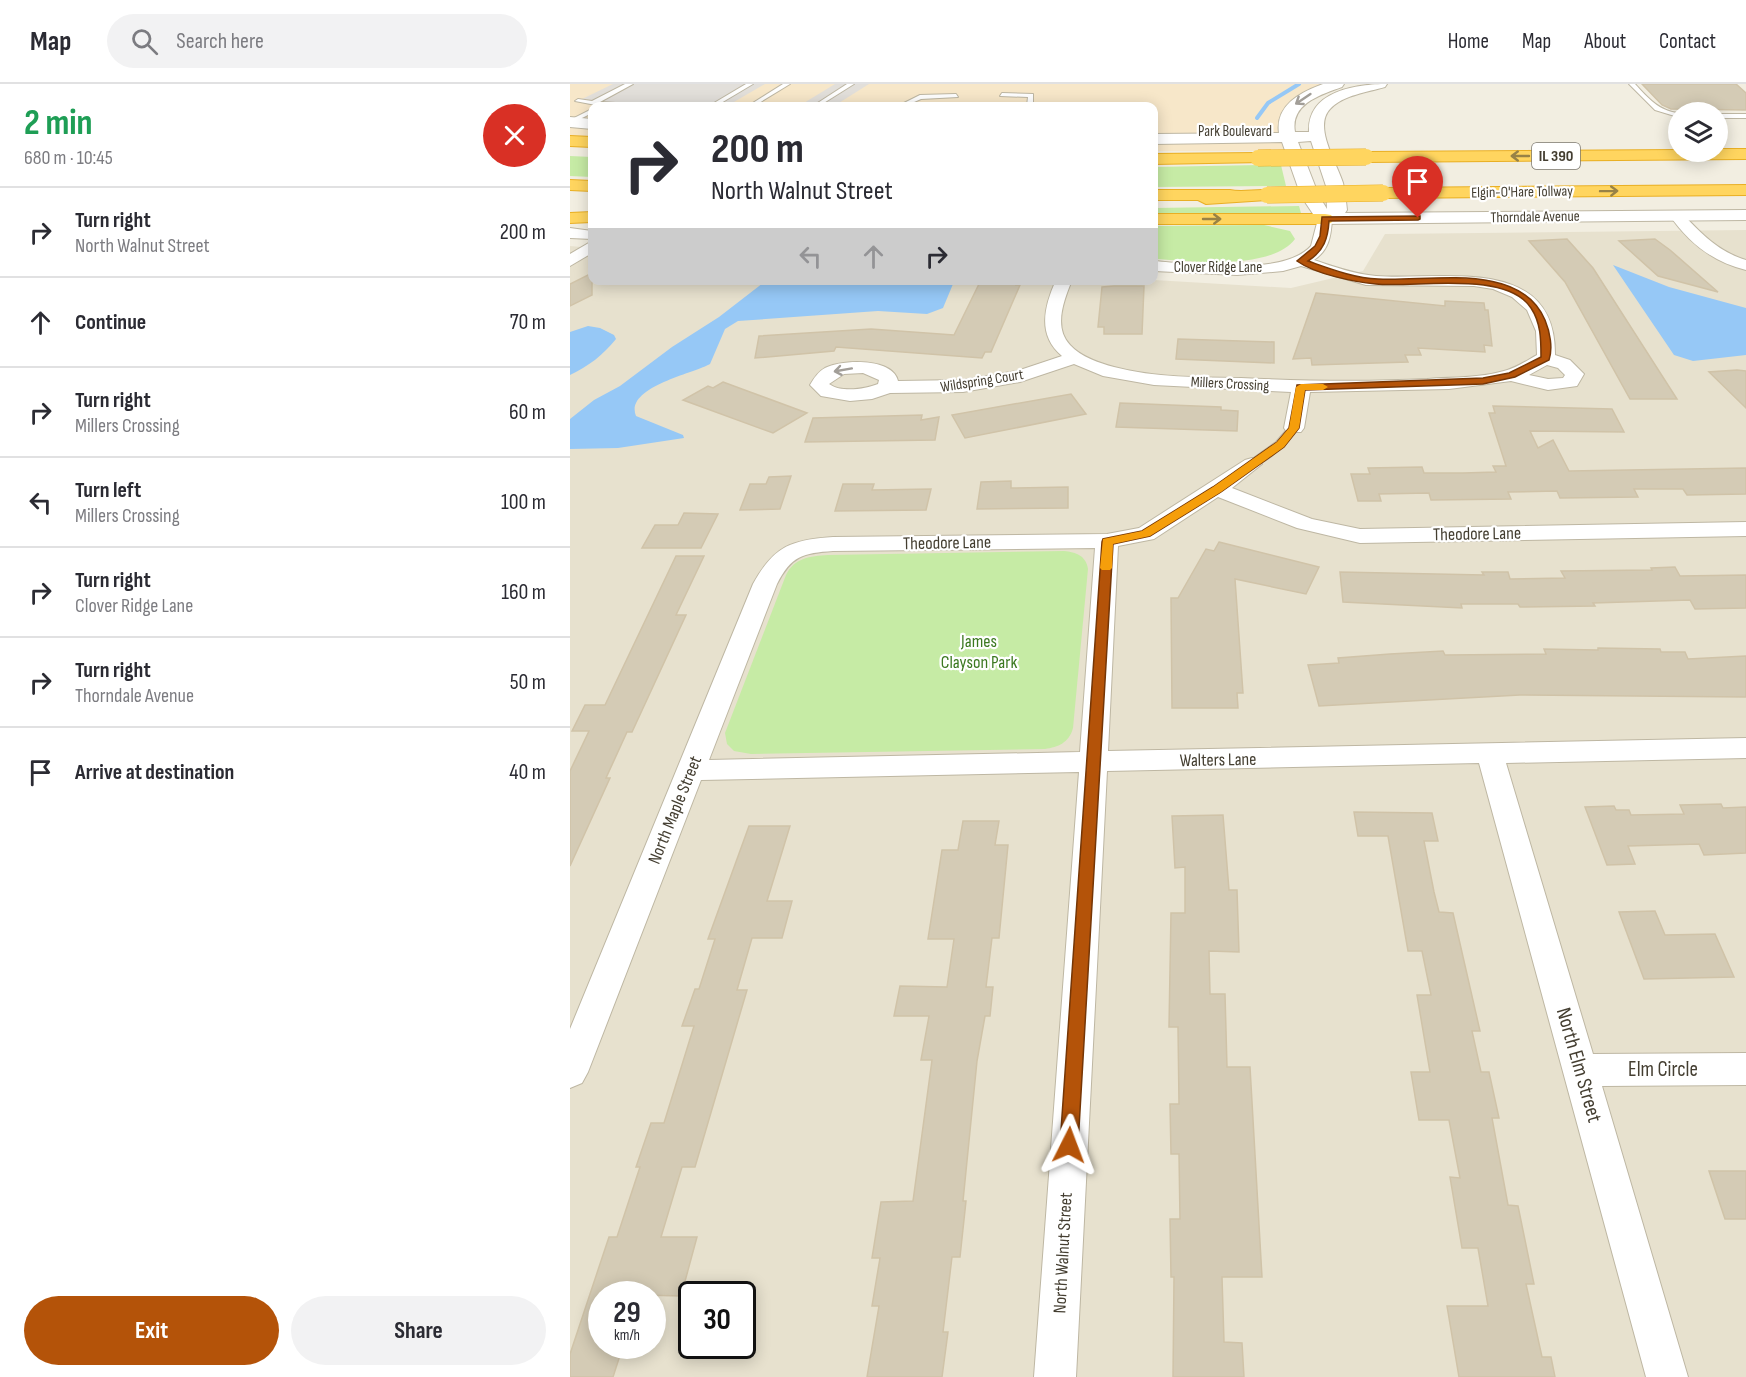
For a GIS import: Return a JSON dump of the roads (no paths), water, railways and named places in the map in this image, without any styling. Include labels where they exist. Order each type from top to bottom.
[{"type":"highway","points":[[570,141],[588,142]]},
{"type":"highway","points":[[570,147],[588,148]]},
{"type":"highway","points":[[1728,149],[1746,148]]},
{"type":"highway","points":[[1625,155],[1668,151]]},
{"type":"highway","name":"Elgin-O'Hare Tollway","points":[[1158,159],[1746,154]]},
{"type":"highway","points":[[570,185],[588,186]]},
{"type":"highway","name":"Elgin-O'Hare Tollway","points":[[1158,195],[1746,190]]},
{"type":"highway","points":[[1158,202],[1267,195]]},
{"type":"highway","points":[[570,201],[588,202]]},
{"type":"highway","points":[[570,217],[588,217]]},
{"type":"highway","points":[[1158,219],[1325,219]]},
{"type":"street","points":[[1288,134],[1286,121],[1291,108],[1299,100],[1337,84]]},
{"type":"street","points":[[1301,261],[1312,255],[1319,247],[1324,236],[1325,219],[1338,210],[1338,197],[1316,134],[1317,115],[1335,98],[1380,84]]},
{"type":"street","points":[[570,122],[588,124]]},
{"type":"street","points":[[570,122],[588,130]]},
{"type":"street","name":"Park Boulevard","points":[[1158,131],[1316,134]]},
{"type":"street","name":"Park Boulevard","points":[[1158,139],[1288,134]]},
{"type":"street","name":"Park Boulevard","points":[[1288,134],[1310,196],[1325,219]]},
{"type":"street","name":"Thorndale Avenue","points":[[1325,219],[1746,215]]},
{"type":"street","points":[[1677,216],[1701,243],[1718,254],[1746,264]]},
{"type":"street","points":[[570,233],[588,235]]},
{"type":"street","points":[[570,261],[588,249]]},
{"type":"street","points":[[1301,261],[1343,276],[1377,282],[1489,282],[1525,297],[1535,307],[1545,333],[1546,358],[1564,364],[1575,374],[1570,382],[1556,386],[1535,384],[1512,375]]},
{"type":"street","name":"Clover Ridge Lane","points":[[1158,266],[1244,270],[1301,261]]},
{"type":"street","name":"Millers Crossing","points":[[1062,285],[1052,313],[1051,326],[1058,340],[1075,358],[1104,369],[1146,379],[1301,387],[1452,383],[1483,381],[1512,375],[1546,358]]},
{"type":"street","name":"Wildspring Court","points":[[887,387],[935,388],[984,383],[1030,374],[1075,358]]},
{"type":"street","points":[[1294,428],[1301,387]]},
{"type":"street","points":[[1107,542],[1143,535],[1217,489],[1252,464]]},
{"type":"street","name":"Theodore Lane","points":[[1217,489],[1313,528],[1360,536],[1746,529]]},
{"type":"street","name":"Theodore Lane","points":[[788,553],[807,546],[833,544],[1107,542]]},
{"type":"street","name":"North Walnut Street","points":[[1055,1377],[1107,542]]},
{"type":"street","name":"North Maple Street","points":[[570,1072],[765,584],[776,562],[788,553]]},
{"type":"street","name":"Walters Lane","points":[[691,770],[1746,748]]},
{"type":"street","name":"North Elm Street","points":[[1490,754],[1667,1377]]},
{"type":"street","name":"Elm Circle","points":[[1580,1070],[1746,1069]]},
{"type":"lane","points":[[601,102],[630,84]]},
{"type":"lane","points":[[719,102],[750,84]]},
{"type":"lane","points":[[758,102],[788,84]]},
{"type":"lane","points":[[822,102],[851,84]]},
{"type":"lane","points":[[1632,84],[1655,109],[1668,115]]},
{"type":"lane","points":[[1002,95],[1031,95],[1030,102]]},
{"type":"lane","points":[[908,102],[915,98],[930,96],[956,96]]},
{"type":"lane","points":[[928,102],[930,96]]},
{"type":"lane","points":[[578,101],[588,105]]},
{"type":"lane","points":[[570,105],[580,108],[570,122]]},
{"type":"lane","points":[[570,122],[588,110]]},
{"type":"lane","points":[[1728,116],[1746,116]]},
{"type":"lane","points":[[1252,464],[1280,444],[1294,428]]},
{"type":"water","points":[[1613,265],[1669,287],[1746,308],[1746,355],[1693,361],[1674,355]]},
{"type":"water","points":[[761,285],[953,285],[943,308],[927,314],[878,311],[738,321],[725,329],[710,364],[650,389],[640,397],[635,406],[636,416],[683,435],[684,438],[618,448],[570,449],[570,419],[594,400],[620,386],[672,347],[719,317]]},
{"type":"water","points":[[588,326],[600,328],[614,335],[616,339],[595,360],[570,375],[570,332]]},
{"type":"waterway","points":[[1257,118],[1268,103],[1299,84]]},
{"type":"park label","name":"James Clayson Park","points":[[979,651]]}]
